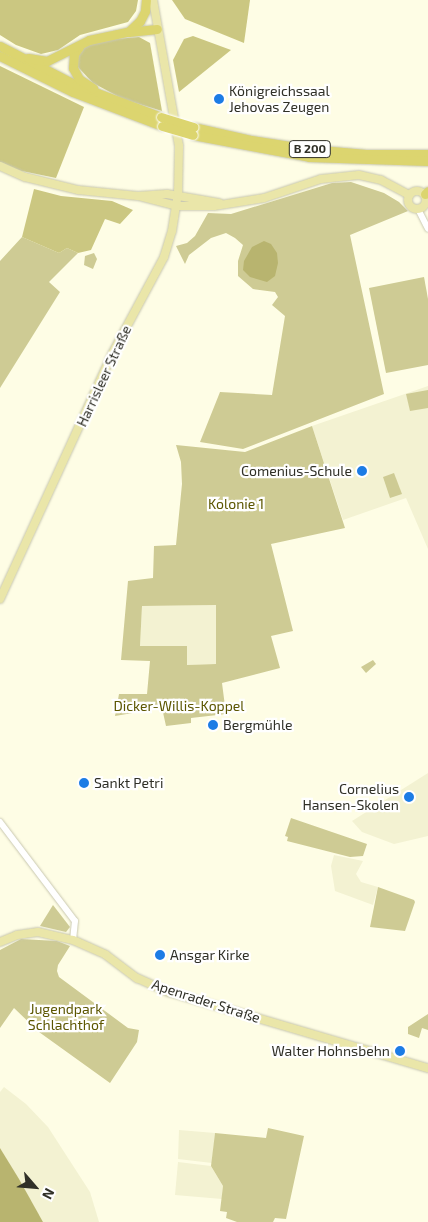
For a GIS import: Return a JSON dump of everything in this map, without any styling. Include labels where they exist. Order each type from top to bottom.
[{"type":"highway","points":[[128,32],[140,21],[145,12],[146,0]]},
{"type":"highway","points":[[9,52],[31,59],[47,61],[89,40],[128,32],[157,29]]},
{"type":"highway","points":[[81,44],[74,54],[73,68],[79,78],[113,100]]},
{"type":"highway","name":"B 200","points":[[0,46],[76,85],[161,122]]},
{"type":"highway","name":"B 200","points":[[0,56],[73,92],[193,131],[309,157],[428,161]]},
{"type":"highway","name":"B 200","points":[[193,131],[308,149],[366,154],[428,154]]},
{"type":"main road","name":"Harrisleer Straße","points":[[0,599],[2,588],[112,354],[164,257],[177,206],[179,146],[153,0]]},
{"type":"main road","points":[[0,166],[24,177],[60,186],[138,196],[178,195],[226,205]]},
{"type":"main road","points":[[138,196],[177,206],[226,205],[264,198],[321,179],[340,176],[370,177],[410,195]]},
{"type":"main road","points":[[417,191],[426,193],[426,202],[418,209],[412,208],[408,203],[410,195],[417,191]]},
{"type":"main road","name":"Apenrader Straße","points":[[0,942],[17,935],[38,932],[73,940],[106,956],[137,978],[169,992],[428,1068]]},
{"type":"street","points":[[418,209],[428,229]]},
{"type":"street","points":[[0,822],[75,922],[73,940]]},
{"type":"shaded area","points":[[0,0],[138,0],[136,11],[128,22],[80,35],[58,50],[41,54],[16,45],[0,35]]},
{"type":"shaded area","points":[[172,0],[250,0],[244,43],[185,19]]},
{"type":"shaded area","points":[[193,36],[231,50],[179,92],[173,60],[184,39]]},
{"type":"shaded area","points":[[139,37],[150,43],[162,111],[123,99],[93,83],[76,65],[77,55],[87,44],[104,40]]},
{"type":"shaded area","points":[[0,66],[84,107],[56,178],[12,169],[0,162]]},
{"type":"shaded area","points":[[34,189],[61,196],[112,201],[133,210],[120,224],[105,219],[91,250],[78,253],[67,248],[59,253],[22,237]]},
{"type":"shaded area","points":[[264,241],[271,244],[277,253],[278,263],[275,276],[267,282],[250,277],[243,270],[244,261],[252,247]]},
{"type":"shaded area","name":"Comenius-Schule","points":[[428,386],[428,549],[406,498],[343,520],[312,426]]},
{"type":"shaded area","points":[[216,605],[216,664],[187,665],[186,646],[140,646],[142,606]]},
{"type":"shaded area","name":"Cornelius Hansen-Skolen","points":[[428,773],[428,836],[394,844],[362,832],[352,821]]},
{"type":"shaded area","points":[[334,855],[363,861],[356,874],[361,882],[378,887],[373,905],[335,891],[331,866]]},
{"type":"shaded area","points":[[4,1087],[26,1104],[48,1127],[90,1192],[99,1222],[43,1222],[0,1148],[0,1092]]},
{"type":"shaded area","points":[[179,1130],[215,1133],[212,1163],[178,1159]]},
{"type":"shaded area","points":[[0,1148],[19,1179],[43,1222],[0,1222]]},
{"type":"shaded area","points":[[178,1162],[211,1166],[223,1186],[222,1199],[175,1195]]},
{"type":"green space","points":[[351,182],[384,193],[399,202],[408,211],[350,235],[384,394],[243,449],[200,442],[220,392],[272,395],[285,316],[272,305],[278,297],[275,292],[253,289],[238,276],[238,261],[243,245],[235,238],[226,233],[211,238],[189,255],[185,264],[176,246],[187,243],[195,236],[208,213],[231,214],[332,183]]},
{"type":"green space","points":[[22,237],[59,253],[67,248],[78,253],[49,282],[60,292],[0,388],[0,261]]},
{"type":"green space","points":[[94,253],[97,259],[93,269],[84,265],[85,256]]},
{"type":"green space","points":[[424,277],[428,299],[428,365],[386,373],[369,288]]},
{"type":"green space","points":[[428,390],[428,408],[410,411],[406,394]]},
{"type":"green space","points":[[312,426],[345,528],[271,544],[293,631],[271,636],[280,668],[222,683],[226,714],[191,718],[191,723],[166,726],[162,708],[115,716],[119,694],[147,694],[150,661],[121,660],[128,581],[153,578],[154,546],[176,545],[182,484],[181,462],[176,445],[245,452]],"holes":[[[216,605],[216,664],[187,665],[187,646],[140,646],[142,606]]]},
{"type":"green space","points":[[394,473],[402,494],[390,498],[383,477]]},
{"type":"green space","points":[[373,660],[376,664],[366,673],[361,667]]},
{"type":"green space","points":[[291,818],[367,844],[363,856],[350,857],[287,841],[288,837],[285,836]]},
{"type":"green space","points":[[378,887],[414,900],[415,902],[405,931],[370,927]]},
{"type":"green space","points":[[53,905],[70,927],[66,932],[40,926]]},
{"type":"green space","name":"Jugendpark Schlachthof","points":[[21,939],[57,941],[70,946],[58,965],[59,977],[128,1028],[139,1030],[137,1042],[110,1083],[39,1032],[14,1008],[0,1028],[0,950]]},
{"type":"green space","points":[[428,1014],[428,1030],[422,1028],[419,1038],[408,1034],[408,1027]]},
{"type":"green space","points":[[268,1128],[304,1136],[286,1219],[275,1218],[273,1222],[237,1222],[226,1218],[227,1212],[220,1211],[223,1186],[211,1166],[215,1133],[266,1138]]},
{"type":"place","name":"Königreichssaal Jehovas Zeugen","points":[[219,99]]},
{"type":"place","name":"Comenius-Schule","points":[[362,471]]},
{"type":"place","name":"Bergmühle","points":[[213,725]]},
{"type":"place","name":"Sankt Petri","points":[[84,783]]},
{"type":"place","name":"Cornelius Hansen-Skolen","points":[[409,797]]},
{"type":"place","name":"Ansgar Kirke","points":[[160,955]]},
{"type":"place","name":"Walter Hohnsbehn","points":[[400,1051]]},
{"type":"park label","name":"Kolonie 1","points":[[236,504]]},
{"type":"park label","name":"Dicker-Willis-Koppel","points":[[179,706]]}]
